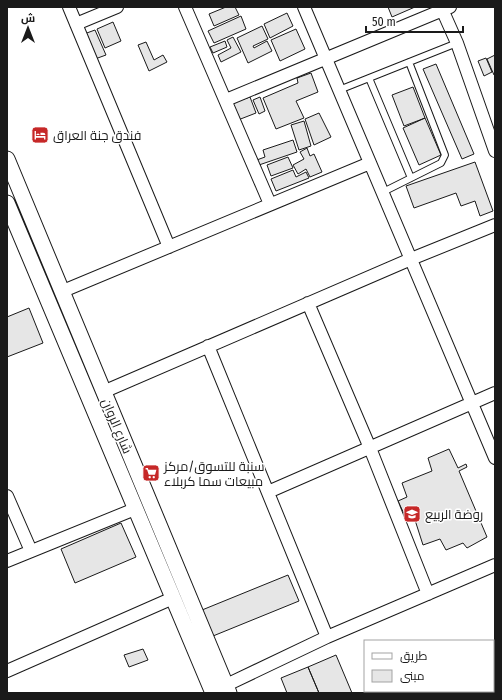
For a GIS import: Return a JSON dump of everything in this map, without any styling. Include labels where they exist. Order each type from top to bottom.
[{"type":"street","points":[[69,7],[169,246]]},
{"type":"street","points":[[76,24],[117,7]]},
{"type":"street","points":[[185,7],[270,204]]},
{"type":"street","points":[[304,7],[495,458]]},
{"type":"street","points":[[226,100],[444,8],[495,151]]},
{"type":"street","name":"شارع الروان","points":[[7,159],[228,689]]},
{"type":"street","points":[[63,291],[370,163]]},
{"type":"street","name":"شارع الروان","points":[[7,203],[211,692]]},
{"type":"street","points":[[103,392],[411,259],[495,225]]},
{"type":"street","points":[[308,303],[370,448],[428,594]]},
{"type":"street","points":[[208,346],[327,637]]},
{"type":"street","points":[[268,492],[495,393]]},
{"type":"street","points":[[7,496],[31,552]]},
{"type":"street","points":[[7,561],[135,509]]},
{"type":"street","points":[[211,692],[228,689],[327,637],[495,565]]},
{"type":"street","points":[[7,671],[173,598]]},
{"type":"lane","points":[[339,90],[457,43]]},
{"type":"lane","points":[[383,192],[441,163],[445,155],[409,62]]},
{"type":"lane","points":[[369,78],[411,178]]},
{"type":"building","points":[[226,7],[235,7],[239,15],[214,26],[209,14]]},
{"type":"building","points":[[388,7],[415,7],[392,17]]},
{"type":"building","points":[[287,13],[293,26],[270,38],[264,24]]},
{"type":"building","points":[[241,16],[246,29],[214,43],[208,31]]},
{"type":"building","points":[[113,22],[121,41],[105,48],[97,29]]},
{"type":"building","points":[[262,26],[268,39],[253,46],[254,48],[267,41],[272,51],[248,63],[237,38]]},
{"type":"building","points":[[296,29],[305,49],[280,61],[271,40]]},
{"type":"building","points":[[95,30],[106,55],[95,59],[84,34]]},
{"type":"building","points":[[233,37],[241,52],[221,62],[218,55],[231,48],[227,40]]},
{"type":"building","points":[[225,41],[227,47],[213,53],[210,47]]},
{"type":"building","points":[[146,42],[154,60],[163,55],[167,62],[149,71],[138,45]]},
{"type":"building","points":[[495,55],[495,75],[494,75],[487,59]]},
{"type":"building","points":[[486,58],[492,72],[484,76],[478,61]]},
{"type":"building","points":[[436,64],[474,154],[462,159],[423,69]]},
{"type":"building","points":[[311,73],[318,92],[296,101],[304,118],[276,129],[263,98],[298,83],[297,78]]},
{"type":"building","points":[[413,87],[425,118],[404,126],[392,95]]},
{"type":"building","points":[[250,97],[256,113],[238,120],[232,103]]},
{"type":"building","points":[[260,97],[265,111],[259,114],[253,100]]},
{"type":"building","points":[[319,113],[331,137],[314,145],[305,119]]},
{"type":"building","points":[[425,118],[441,155],[419,165],[403,128]]},
{"type":"building","points":[[304,121],[311,146],[299,150],[291,125]]},
{"type":"building","points":[[293,140],[297,152],[256,166],[254,161],[265,157],[263,150]]},
{"type":"building","points":[[307,148],[310,156],[314,154],[322,172],[310,177],[306,169],[298,174],[293,165],[304,159],[300,152]]},
{"type":"building","points":[[288,157],[293,168],[271,176],[267,165]]},
{"type":"building","points":[[475,162],[493,211],[480,216],[475,201],[461,206],[456,193],[414,208],[406,186]]},
{"type":"building","points":[[293,170],[296,177],[306,172],[309,178],[276,191],[271,179]]},
{"type":"building","points":[[29,308],[43,343],[7,357],[7,317]]},
{"type":"building","points":[[449,449],[458,468],[466,464],[467,467],[459,471],[487,537],[467,548],[463,543],[446,550],[440,539],[423,545],[415,520],[406,518],[398,501],[407,497],[402,483],[432,471],[428,458]]},
{"type":"building","points":[[121,523],[136,557],[75,583],[61,549]]},
{"type":"building","points":[[288,575],[299,601],[213,636],[202,610]]},
{"type":"building","points":[[143,649],[148,660],[129,667],[124,655]]},
{"type":"building","points":[[336,655],[352,693],[319,693],[308,667]]},
{"type":"building","points":[[308,667],[319,693],[287,693],[281,678]]},
{"type":"place","name":"فندق جنة العراق","points":[[40,135]]},
{"type":"place","name":"سنبة للتسوق/مركز مبيعات سما كربلاء","points":[[151,473]]},
{"type":"place","name":"روضة الربيع","points":[[412,514]]}]
